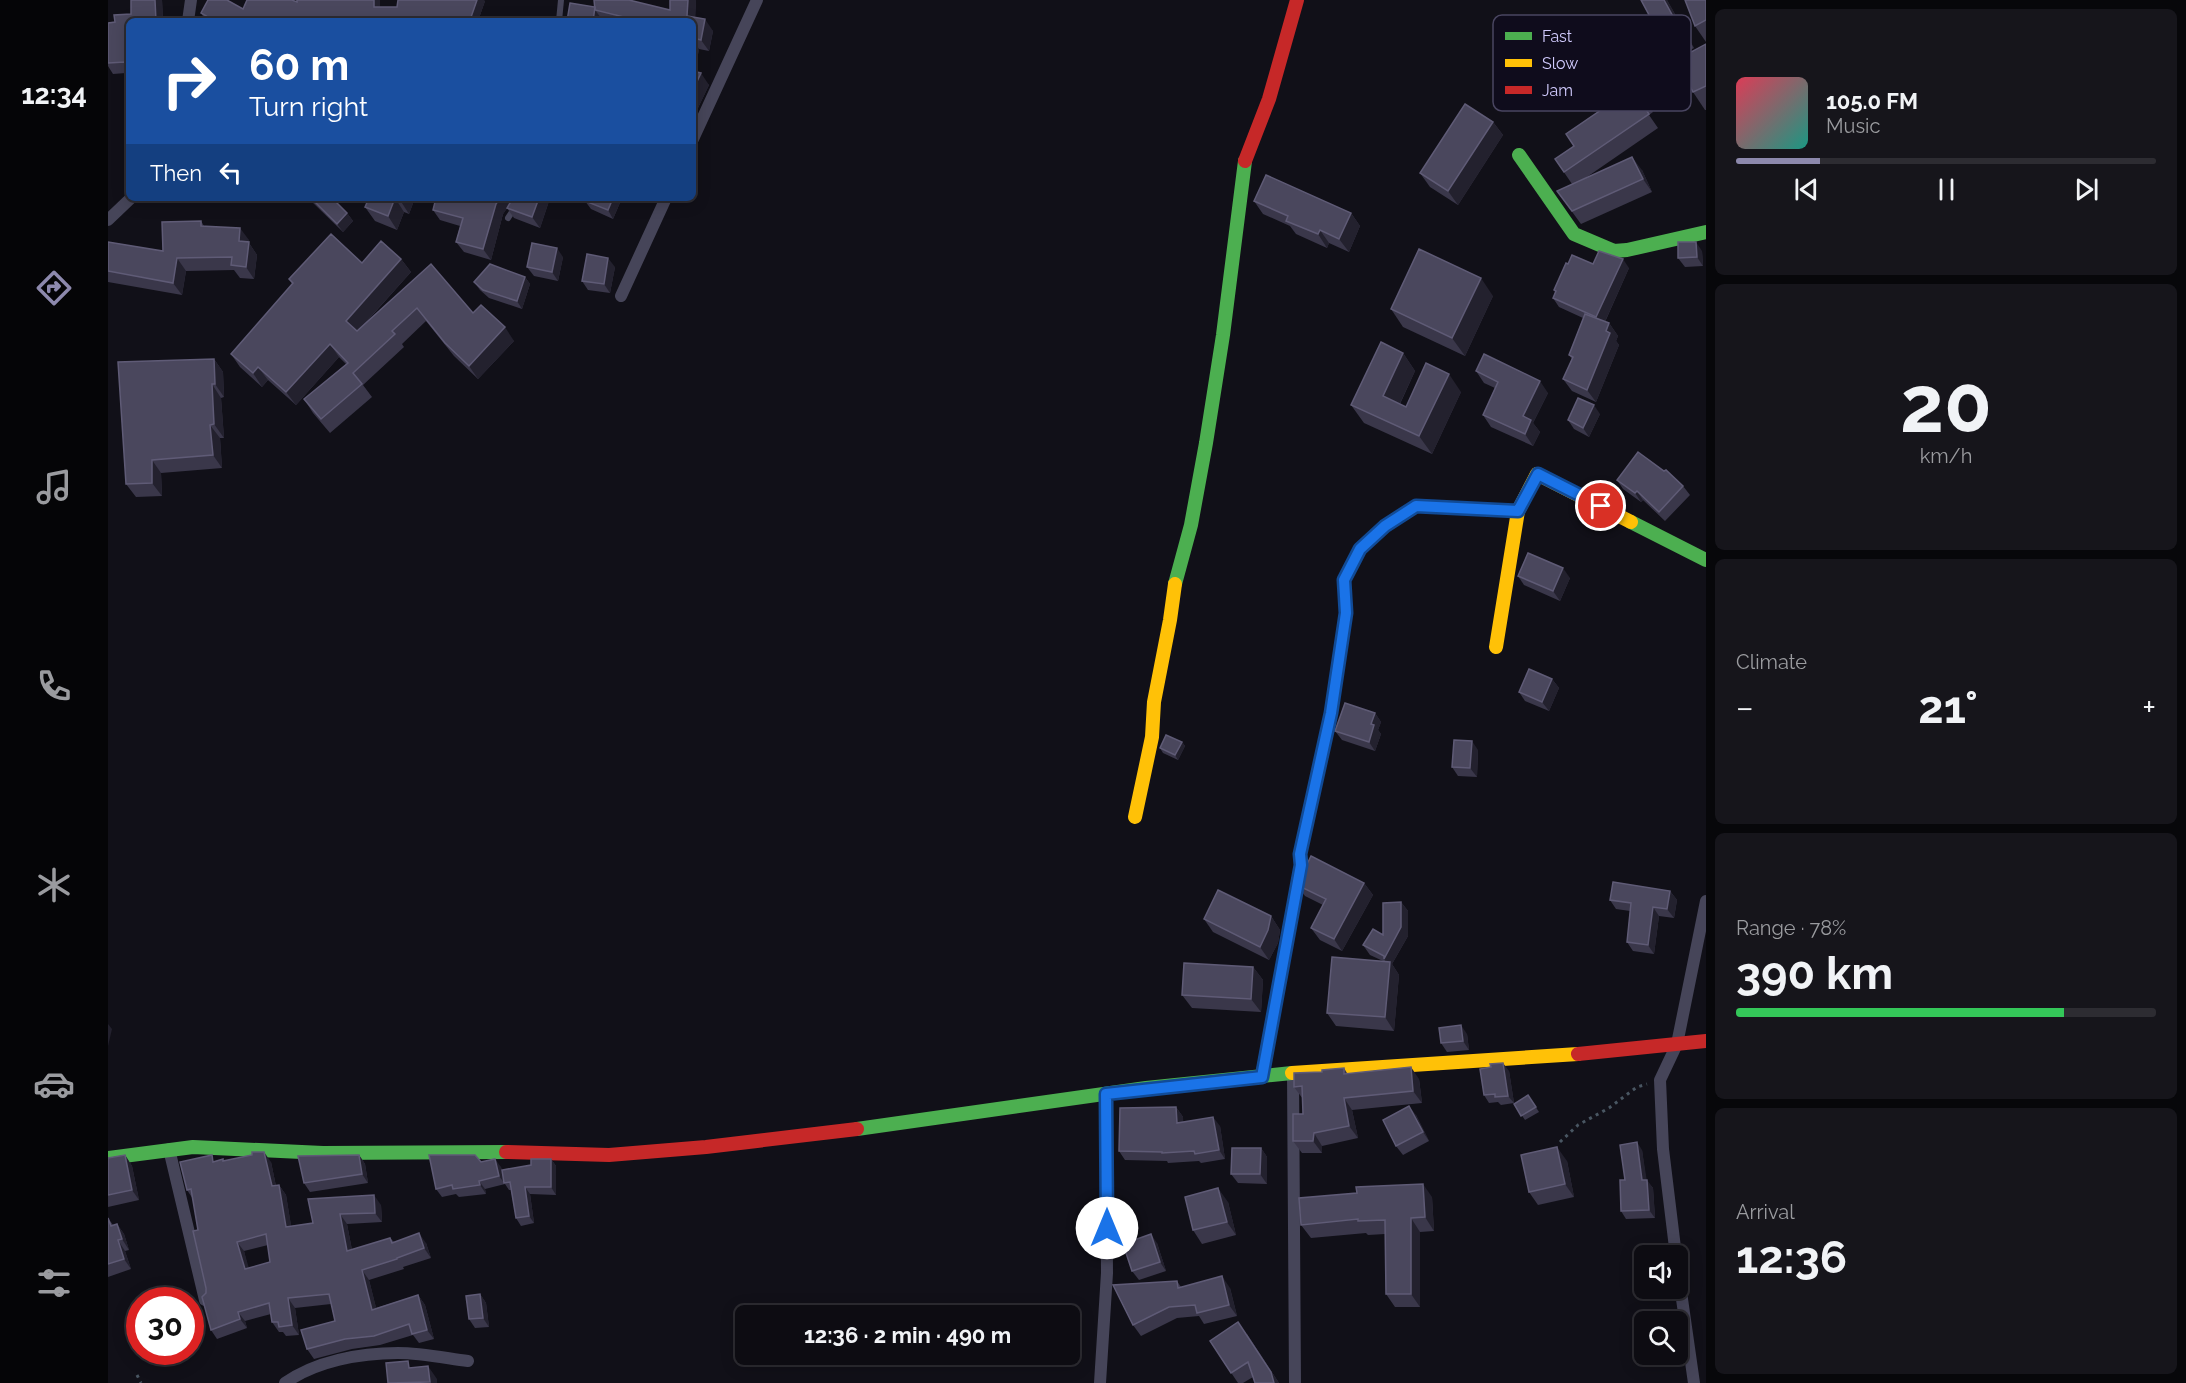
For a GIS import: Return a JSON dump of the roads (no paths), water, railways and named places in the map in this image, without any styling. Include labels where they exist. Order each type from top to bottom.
[{"type":"street","points":[[188,18],[191,0]]},
{"type":"street","points":[[696,132],[757,0]]},
{"type":"street","points":[[1135,817],[1152,737],[1154,702],[1170,620],[1176,574],[1191,525],[1206,443],[1244,163],[1269,99],[1297,0]]},
{"type":"street","points":[[1519,155],[1574,234],[1595,244],[1614,251],[1627,250],[1706,232]]},
{"type":"street","points":[[108,220],[128,201]]},
{"type":"street","points":[[621,296],[665,201]]},
{"type":"street","points":[[1496,647],[1518,511],[1538,474],[1706,560]]},
{"type":"street","points":[[1262,1077],[1301,865],[1300,854],[1331,713],[1346,613],[1344,580],[1360,549],[1385,526],[1416,506],[1518,511]]},
{"type":"street","points":[[1675,1245],[1663,1149],[1660,1080],[1677,1044],[1706,901]]},
{"type":"street","points":[[108,1158],[194,1147],[323,1154],[490,1152],[609,1155],[706,1147],[905,1124],[1106,1094],[1293,1073],[1532,1058],[1706,1041]]},
{"type":"street","points":[[1293,1073],[1295,1383]]},
{"type":"street","points":[[1100,1383],[1107,1273],[1106,1094]]},
{"type":"street","points":[[170,1149],[205,1300]]},
{"type":"street","points":[[1682,1299],[1694,1383]]},
{"type":"street","points":[[285,1383],[316,1367],[358,1357],[398,1353],[468,1361]]},
{"type":"lane","points":[[559,18],[561,0]]},
{"type":"lane","points":[[508,218],[518,201]]}]
